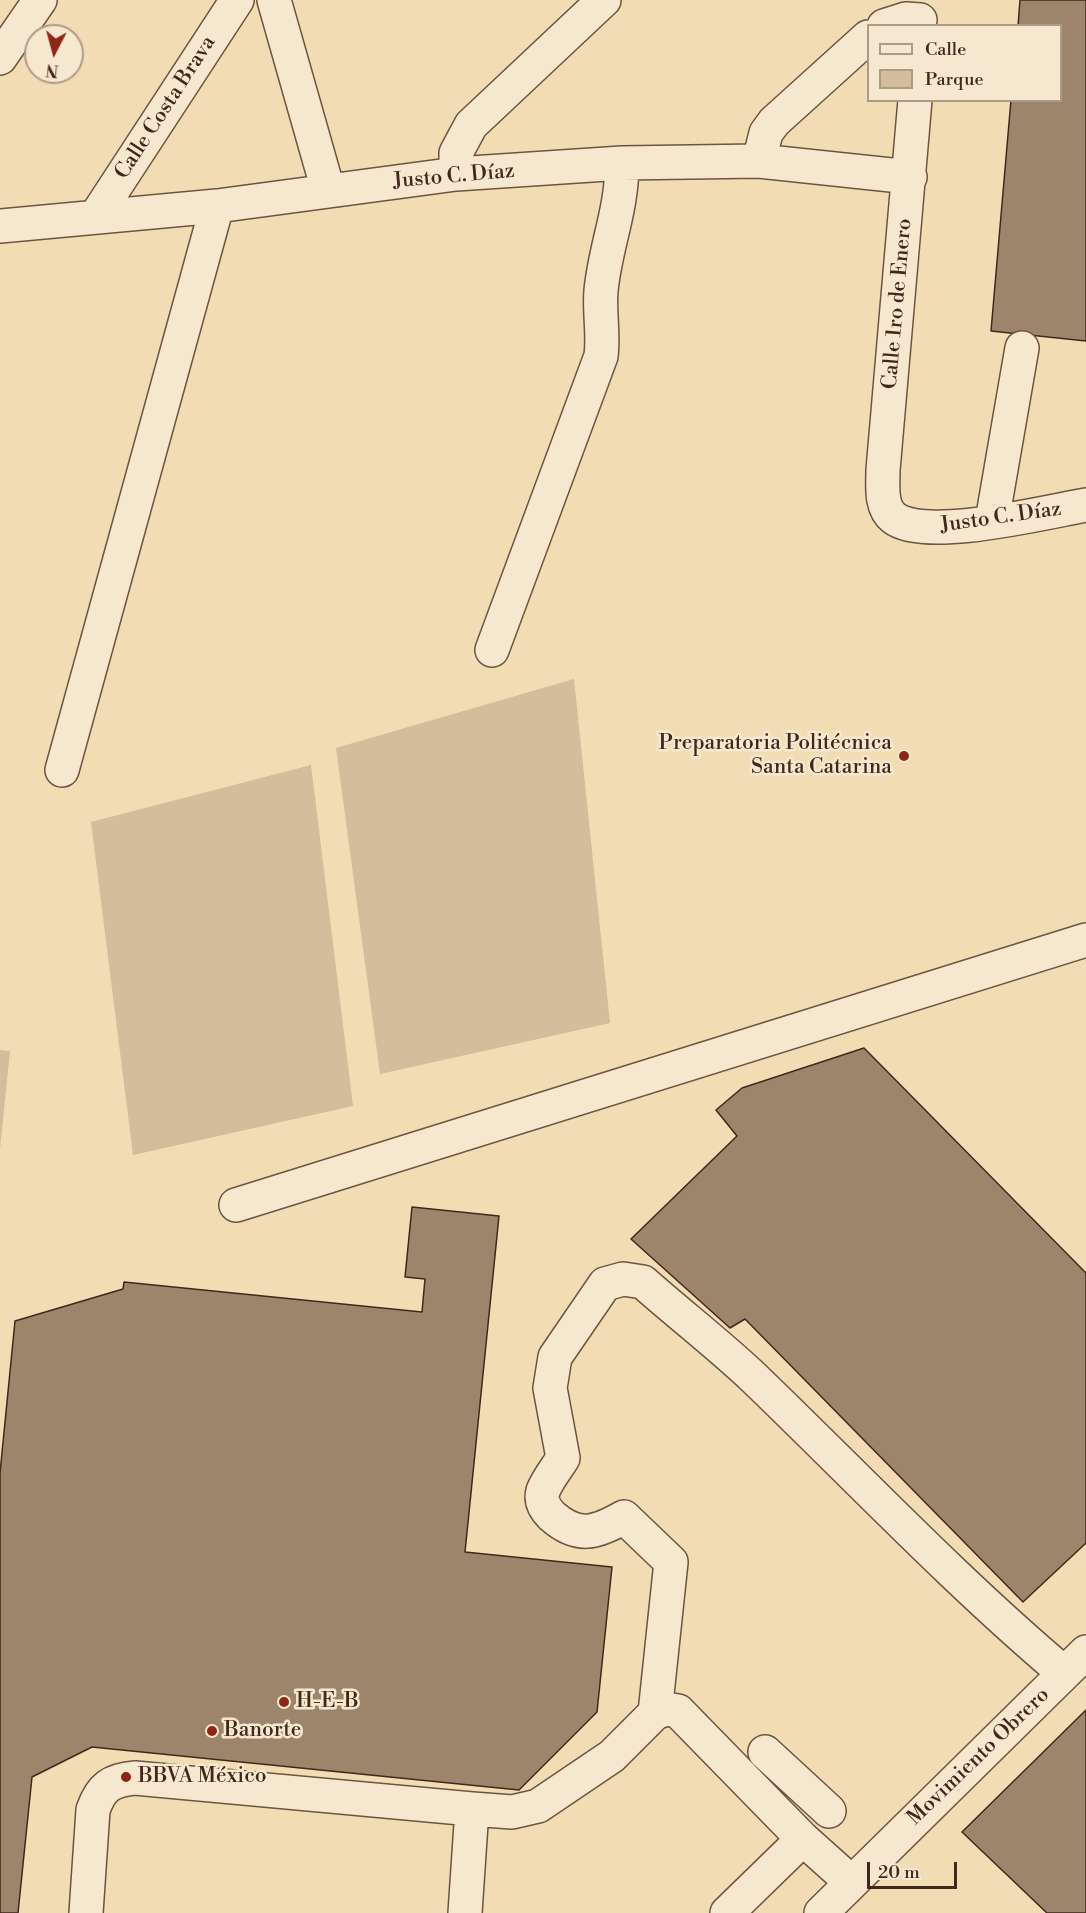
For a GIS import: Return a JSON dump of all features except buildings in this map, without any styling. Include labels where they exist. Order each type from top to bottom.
[{"type":"street","points":[[0,58],[40,0]]},
{"type":"street","name":"Calle Costa Brava","points":[[96,216],[237,0]]},
{"type":"street","points":[[273,0],[328,190]]},
{"type":"street","points":[[456,174],[456,153],[471,125],[604,0]]},
{"type":"street","points":[[890,24],[921,15]]},
{"type":"street","points":[[759,161],[761,145],[774,122],[867,38]]},
{"type":"street","name":"Calle 1ro de Enero","points":[[885,508],[883,470],[915,102]]},
{"type":"street","name":"Justo C. Díaz","points":[[0,226],[216,206],[456,174],[622,163],[759,161],[910,177]]},
{"type":"street","points":[[492,650],[601,356],[603,324],[600,292],[621,202],[622,163]]},
{"type":"street","points":[[62,770],[216,206]]},
{"type":"street","points":[[992,521],[1022,348]]},
{"type":"street","name":"Justo C. Díaz","points":[[885,508],[894,519],[912,526],[940,529],[1086,506]]},
{"type":"street","points":[[236,1205],[1086,940]]},
{"type":"street","points":[[655,1713],[671,1562],[624,1517],[603,1529],[584,1532],[566,1528],[545,1509],[543,1501],[543,1491],[563,1458],[550,1388],[555,1358],[605,1284],[623,1279],[643,1282],[751,1375],[879,1504],[1004,1622],[1075,1662]]},
{"type":"street","name":"Movimiento Obrero","points":[[821,1913],[1075,1662]]},
{"type":"street","points":[[86,1913],[93,1810],[98,1796],[112,1781],[135,1778],[256,1787],[512,1812],[538,1806],[612,1756],[655,1713],[666,1709],[678,1712],[803,1839],[851,1882]]},
{"type":"street","points":[[765,1752],[829,1811]]},
{"type":"street","points":[[465,1913],[472,1809]]},
{"type":"street","points":[[727,1913],[803,1839]]},
{"type":"green space","points":[[574,679],[610,1023],[380,1074],[336,748]]},
{"type":"green space","points":[[311,765],[353,1106],[133,1155],[91,822]]},
{"type":"green space","points":[[0,1050],[10,1051],[0,1149]]},
{"type":"place","name":"Preparatoria Politécnica Santa Catarina","points":[[904,756]]},
{"type":"place","name":"H-E-B","points":[[284,1702]]},
{"type":"place","name":"Banorte","points":[[212,1731]]},
{"type":"place","name":"BBVA México","points":[[126,1777]]}]
